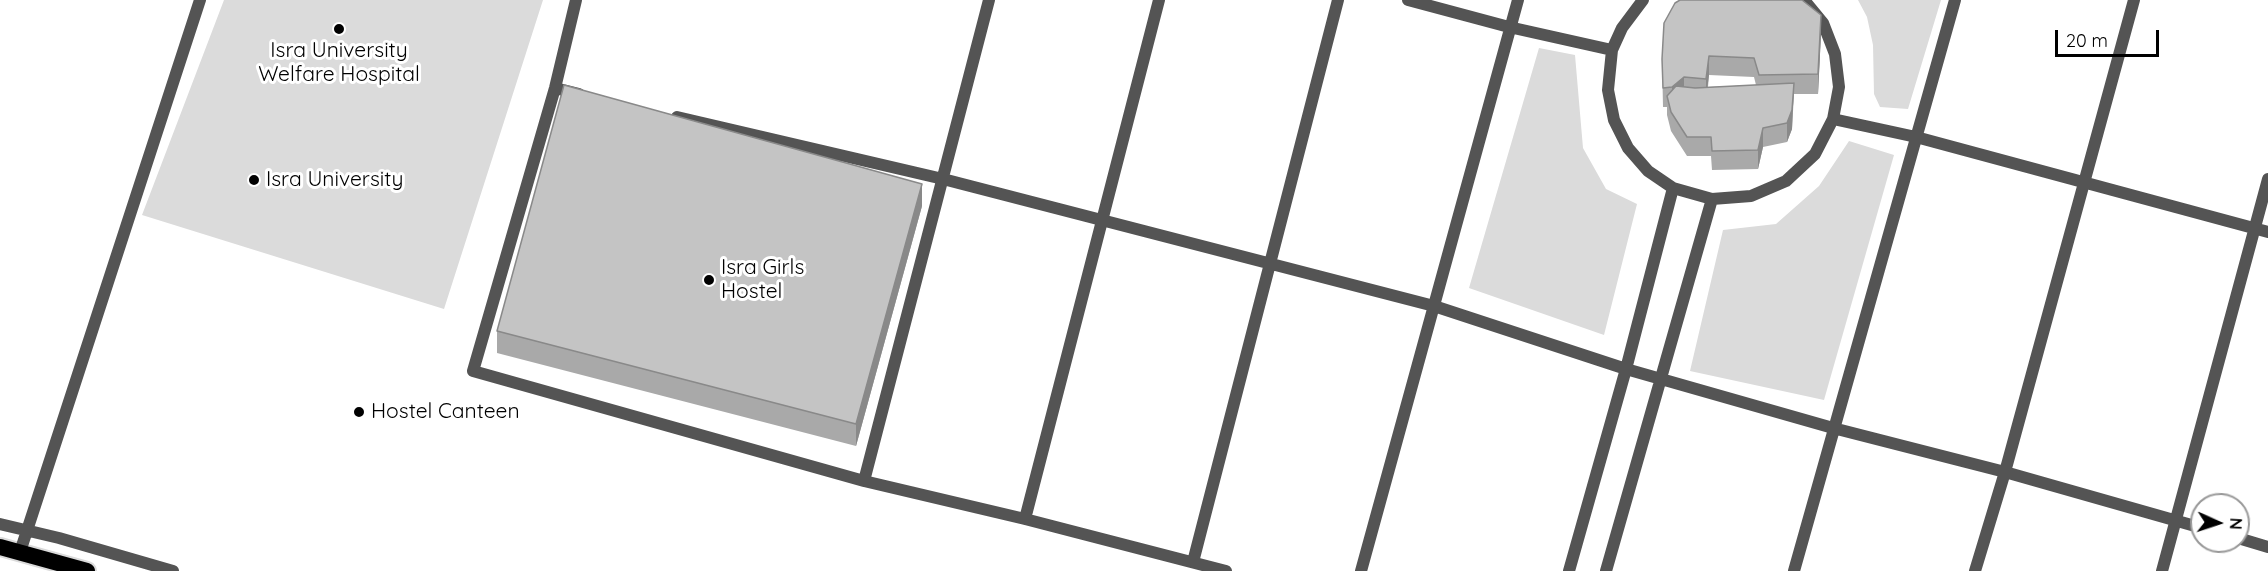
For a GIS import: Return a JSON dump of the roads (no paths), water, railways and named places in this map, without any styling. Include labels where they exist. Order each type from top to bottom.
[{"type":"highway","points":[[0,547],[87,571]]},
{"type":"street","points":[[20,552],[200,0]]},
{"type":"street","points":[[576,0],[555,88],[473,371],[864,481],[1025,519],[1226,571]]},
{"type":"street","points":[[864,481],[989,0]]},
{"type":"street","points":[[1025,519],[1159,0]]},
{"type":"street","points":[[1193,562],[1338,0]]},
{"type":"street","points":[[1408,0],[1509,27],[1612,50]]},
{"type":"street","points":[[1362,571],[1518,0]]},
{"type":"street","points":[[1643,0],[1622,28],[1612,50],[1608,90],[1614,120],[1628,148],[1648,171],[1673,188],[1712,199],[1751,196],[1786,181],[1815,154],[1833,119],[1839,87],[1835,54],[1823,23],[1804,0]]},
{"type":"street","points":[[1794,571],[1955,0]]},
{"type":"street","points":[[1975,571],[2006,472],[2133,0]]},
{"type":"street","points":[[555,88],[589,96]]},
{"type":"street","points":[[669,115],[943,178],[1434,306],[1626,369],[1833,428],[2006,472],[2190,525]]},
{"type":"street","points":[[1833,119],[1916,137],[2268,232]]},
{"type":"street","points":[[2162,571],[2268,179]]},
{"type":"street","points":[[1569,571],[1626,369],[1673,188]]},
{"type":"street","points":[[1606,571],[1712,199]]},
{"type":"street","points":[[0,524],[173,571]]},
{"type":"street","points":[[2250,542],[2268,547]]},
{"type":"place","name":"Isra University Welfare Hospital","points":[[339,29]]},
{"type":"place","name":"Isra University","points":[[254,180]]},
{"type":"place","name":"Isra Girls Hostel","points":[[709,280]]},
{"type":"place","name":"Hostel Canteen","points":[[359,412]]}]
